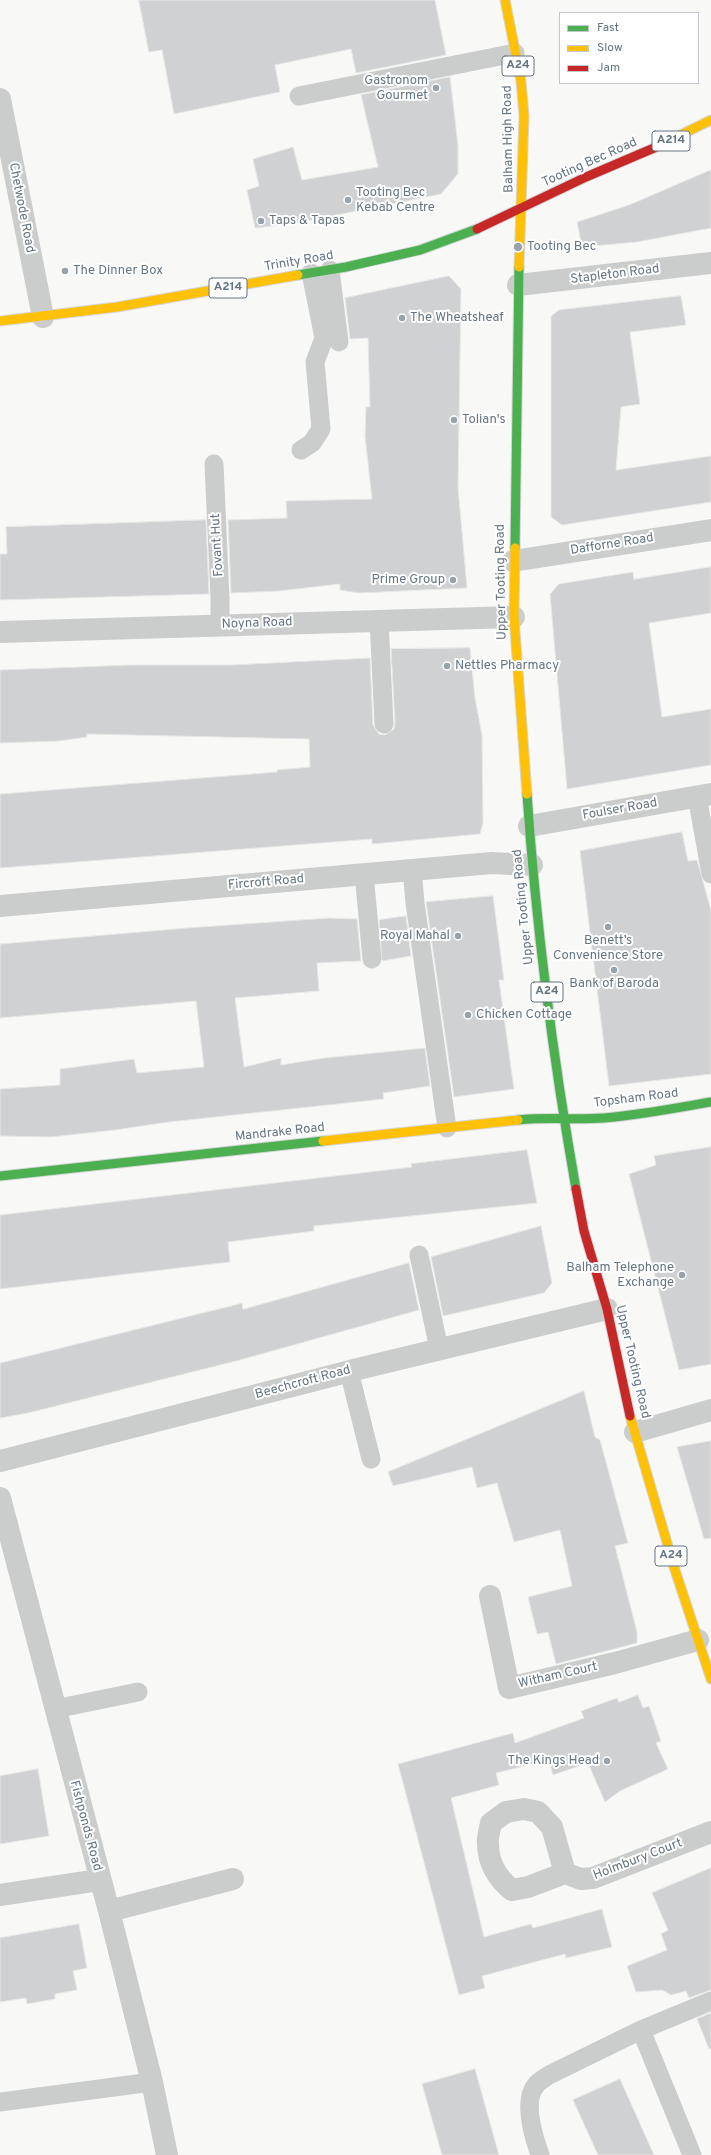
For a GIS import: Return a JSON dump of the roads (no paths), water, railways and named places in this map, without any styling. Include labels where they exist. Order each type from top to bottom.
[{"type":"main road","name":"Balham High Road","points":[[505,0],[521,81],[524,116],[522,208]]},
{"type":"main road","name":"Tooting Bec Road","points":[[522,208],[586,177],[667,143],[711,120]]},
{"type":"main road","name":"Trinity Road","points":[[0,321],[117,307],[330,270],[420,250],[479,228],[522,208]]},
{"type":"main road","name":"Upper Tooting Road","points":[[522,208],[518,285],[513,561],[514,617],[532,865],[564,1120],[584,1231],[607,1309],[628,1410],[675,1570],[711,1679]]},
{"type":"main road","name":"Topsham Road","points":[[564,1120],[604,1117],[711,1102]]},
{"type":"main road","name":"Mandrake Road","points":[[0,1176],[543,1117],[564,1120]]},
{"type":"street","name":"Chetwode Road","points":[[0,99],[42,317]]},
{"type":"street","name":"Stapleton Road","points":[[518,285],[711,263]]},
{"type":"street","name":"Dafforne Road","points":[[513,561],[711,530]]},
{"type":"street","name":"Noyna Road","points":[[0,632],[514,617]]},
{"type":"street","name":"Foulser Road","points":[[529,826],[704,795]]},
{"type":"street","name":"Fircroft Road","points":[[0,906],[412,869],[492,863],[532,865]]},
{"type":"street","name":"Beechcroft Road","points":[[0,1461],[349,1371],[607,1309]]},
{"type":"street","points":[[635,1432],[711,1410]]},
{"type":"street","name":"Fishponds Road","points":[[0,1498],[99,1880],[109,1911],[152,2082],[167,2155]]},
{"type":"street","name":"Witham Court","points":[[490,1596],[509,1688],[698,1640]]},
{"type":"street","name":"Holmbury Court","points":[[565,1873],[581,1879],[593,1878],[711,1832]]},
{"type":"street","points":[[109,1911],[233,1879]]},
{"type":"street","points":[[0,1895],[99,1880]]},
{"type":"lane","points":[[299,96],[515,53]]},
{"type":"lane","points":[[330,270],[339,342]]},
{"type":"lane","points":[[301,450],[312,443],[321,429],[315,362],[324,338],[310,273]]},
{"type":"lane","name":"Fovant Hut","points":[[214,464],[220,626]]},
{"type":"lane","points":[[379,620],[384,724]]},
{"type":"lane","points":[[704,795],[711,874]]},
{"type":"lane","points":[[412,869],[415,903],[447,1128]]},
{"type":"lane","points":[[364,874],[372,959]]},
{"type":"lane","points":[[419,1255],[439,1349]]},
{"type":"lane","points":[[349,1371],[371,1459]]},
{"type":"lane","points":[[55,1709],[138,1692]]},
{"type":"lane","points":[[540,2155],[533,2135],[529,2100],[535,2085],[548,2075],[641,2030],[711,2001]]},
{"type":"lane","points":[[641,2030],[692,2155]]},
{"type":"lane","points":[[0,2102],[152,2082]]},
{"type":"place","name":"Gastronom Gourmet","points":[[436,88]]},
{"type":"place","name":"Tooting Bec Kebab Centre","points":[[348,200]]},
{"type":"place","name":"Taps & Tapas","points":[[261,221]]},
{"type":"place","name":"Tooting Bec","points":[[518,247]]},
{"type":"place","name":"The Dinner Box","points":[[65,271]]},
{"type":"place","name":"The Wheatsheaf","points":[[402,318]]},
{"type":"place","name":"Tolian's","points":[[454,420]]},
{"type":"place","name":"Prime Group","points":[[453,580]]},
{"type":"place","name":"Nettles Pharmacy","points":[[447,666]]},
{"type":"place","name":"Benett’s Convenience Store","points":[[608,927]]},
{"type":"place","name":"Royal Mahal","points":[[458,936]]},
{"type":"place","name":"Bank of Baroda","points":[[614,970]]},
{"type":"place","name":"Chicken Cottage","points":[[468,1015]]},
{"type":"place","name":"Balham Telephone Exchange","points":[[682,1275]]},
{"type":"place","name":"The Kings Head","points":[[607,1761]]}]
